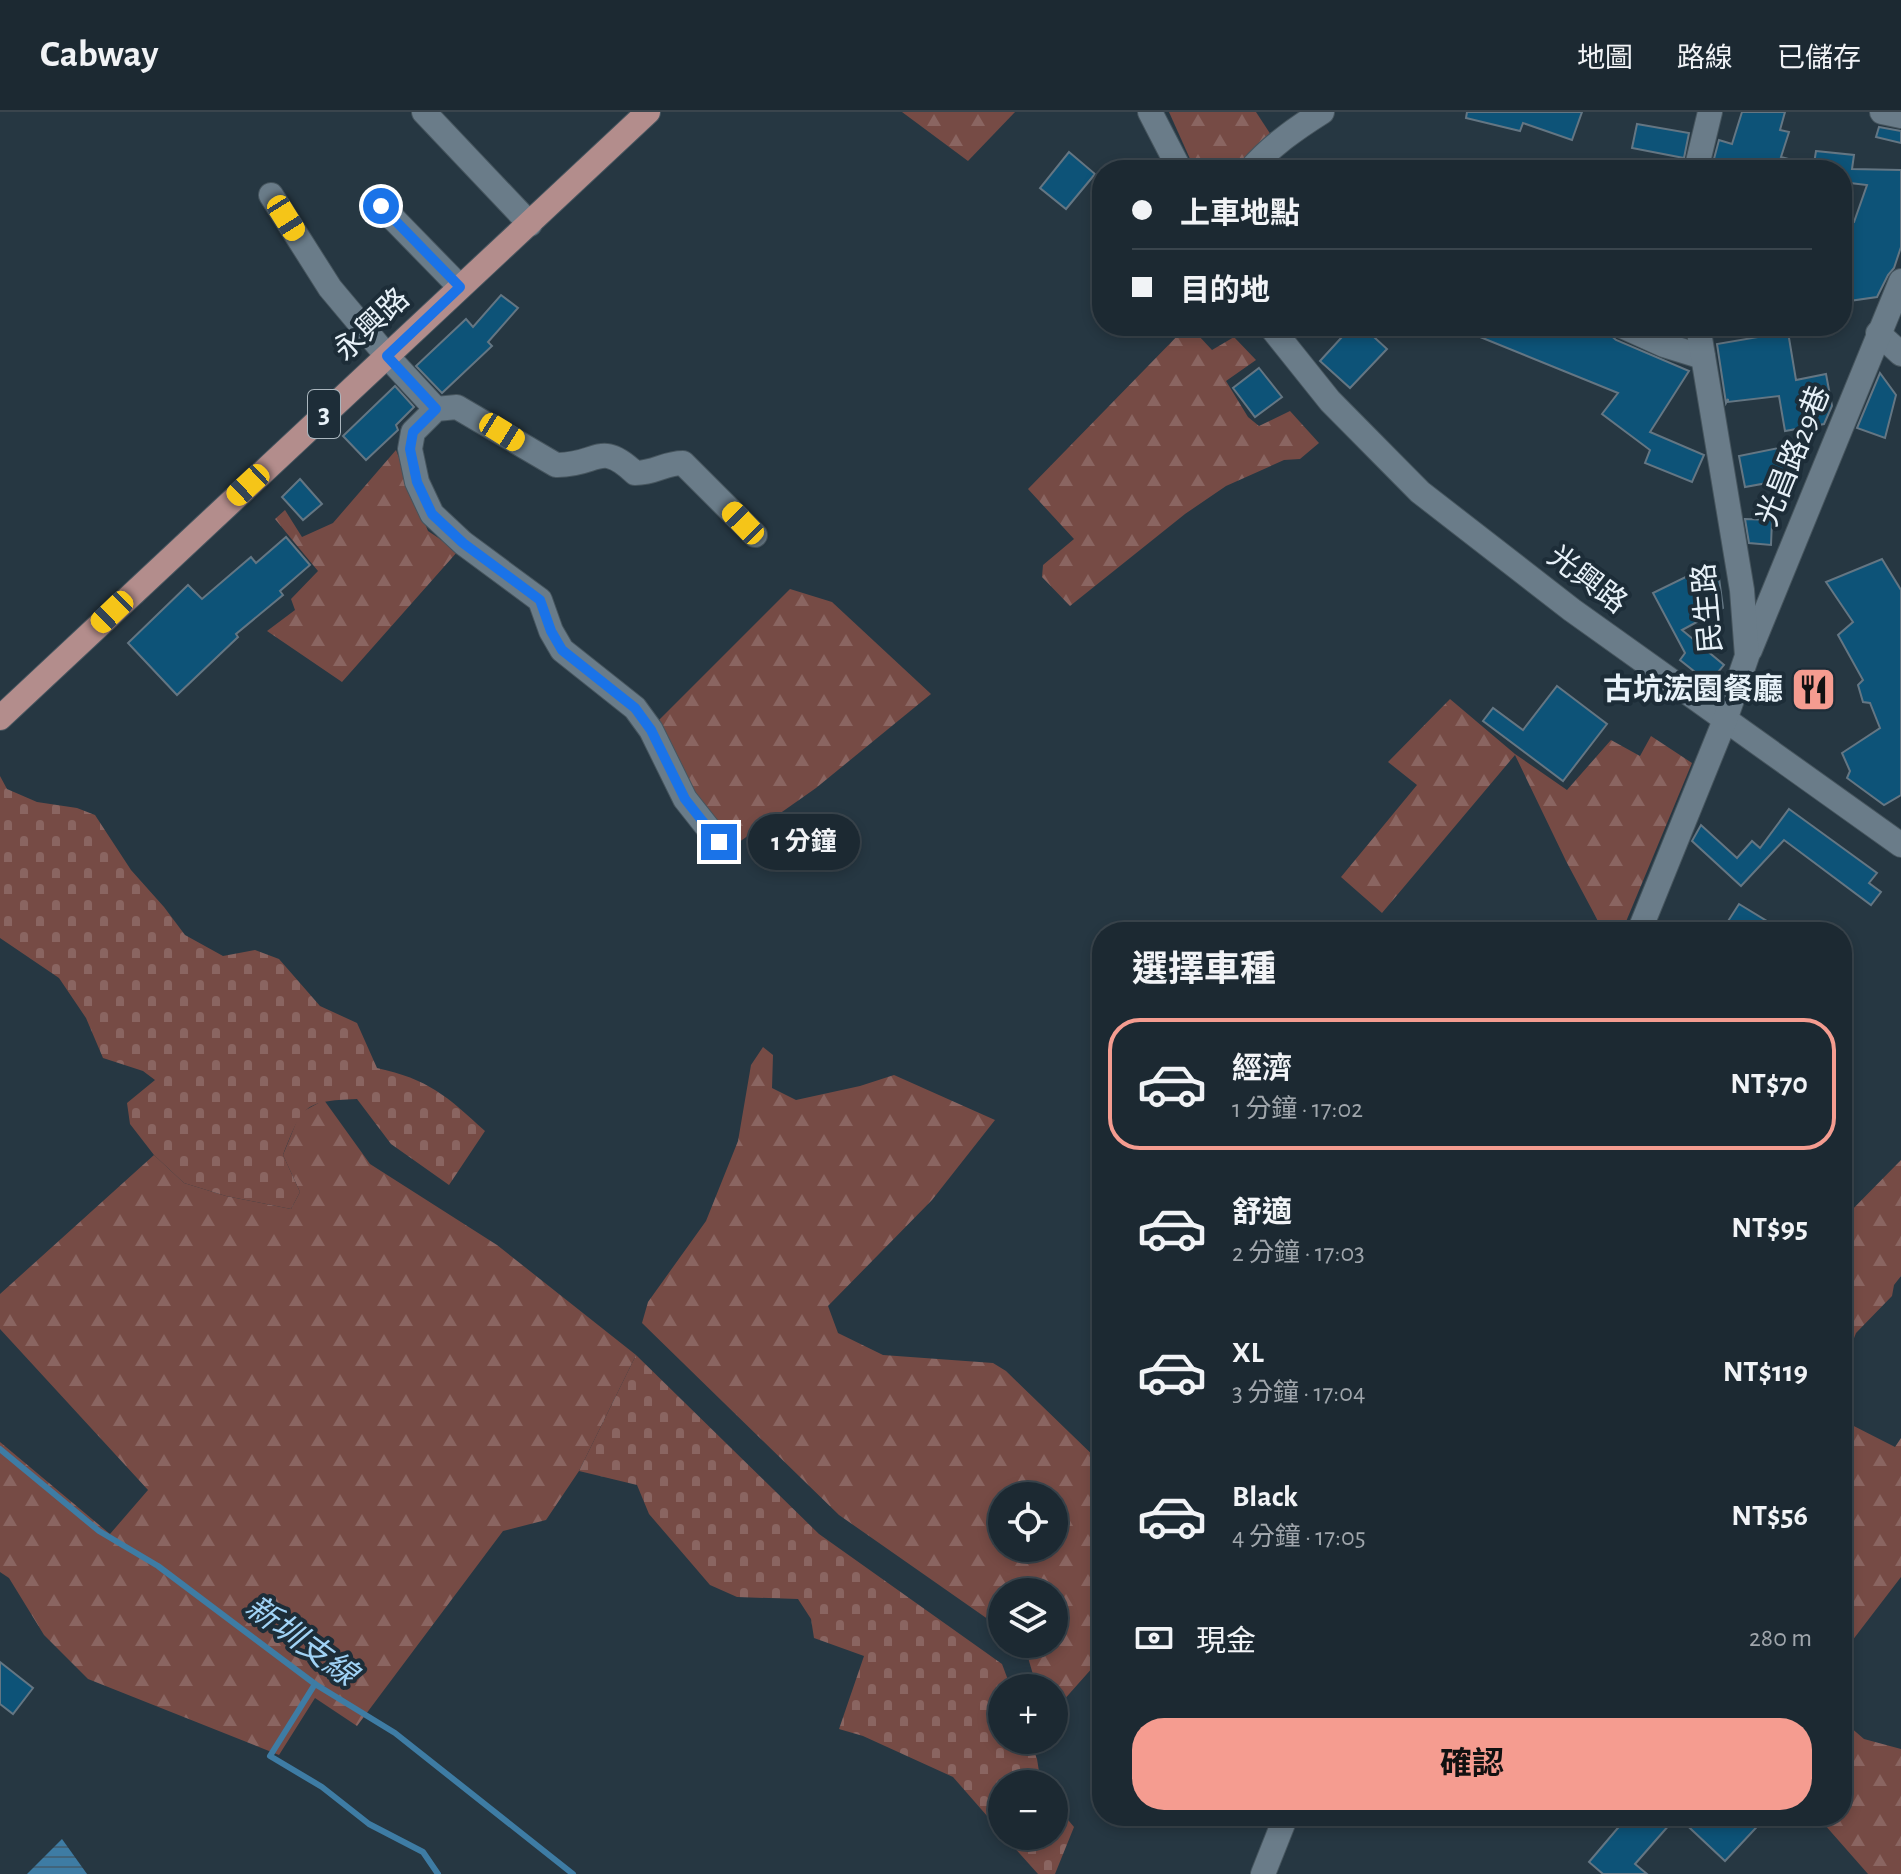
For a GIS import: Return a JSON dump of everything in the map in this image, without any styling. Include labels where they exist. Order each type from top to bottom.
[{"type":"main road","name":"永興路","points":[[0,718],[648,112]]},
{"type":"street","points":[[424,112],[530,224]]},
{"type":"street","points":[[1150,112],[1175,160]]},
{"type":"street","points":[[1258,160],[1287,135],[1322,112]]},
{"type":"street","points":[[1698,160],[1710,112]]},
{"type":"street","points":[[1882,112],[1901,116]]},
{"type":"street","points":[[271,195],[330,288],[436,409]]},
{"type":"street","points":[[381,206],[460,287]]},
{"type":"street","name":"光昌路29巷","points":[[1747,656],[1901,281]]},
{"type":"street","points":[[1878,333],[1901,354]]},
{"type":"street","name":"光興路","points":[[1278,336],[1330,401],[1420,492],[1572,610],[1901,845]]},
{"type":"street","points":[[1644,336],[1703,357]]},
{"type":"street","name":"民生路","points":[[1643,922],[1725,720],[1747,656],[1742,590],[1700,336]]},
{"type":"street","points":[[719,842],[685,799],[651,730],[635,708],[562,650],[551,631],[540,600],[463,543],[432,514],[417,482],[410,449],[413,432],[436,409],[457,407],[556,465],[574,465],[603,454],[619,458],[635,473],[650,473],[671,463],[683,463],[755,535]]},
{"type":"street","points":[[1263,1874],[1282,1826]]},
{"type":"green space","points":[[902,112],[1015,112],[968,161]]},
{"type":"green space","points":[[1169,112],[1256,112],[1271,135],[1247,160],[1191,160]]},
{"type":"green space","points":[[1177,336],[1199,336],[1212,350],[1234,337],[1256,360],[1226,381],[1248,417],[1259,426],[1290,411],[1319,443],[1300,459],[1284,460],[1226,486],[1185,514],[1070,606],[1042,577],[1043,565],[1074,539],[1028,489]]},
{"type":"green space","points":[[396,450],[428,531],[458,551],[342,682],[267,631],[295,610],[291,599],[318,571],[275,519],[285,510],[302,537],[333,523]]},
{"type":"green space","points":[[790,589],[832,602],[931,694],[816,788],[732,847],[689,786],[656,723]]},
{"type":"green space","points":[[1450,699],[1515,754],[1567,790],[1611,740],[1640,756],[1651,736],[1692,763],[1626,922],[1607,922],[1598,921],[1515,755],[1382,913],[1341,877],[1417,785],[1388,762]]},
{"type":"green space","points":[[0,776],[7,789],[37,802],[77,808],[95,815],[131,870],[185,935],[223,956],[255,950],[279,959],[320,1006],[357,1023],[377,1068],[395,1072],[436,1090],[472,1119],[485,1131],[449,1185],[391,1144],[357,1099],[315,1105],[307,1109],[295,1126],[283,1155],[300,1192],[291,1209],[226,1196],[184,1183],[154,1155],[130,1124],[127,1103],[155,1080],[143,1071],[103,1058],[86,1018],[59,978],[0,938]]},
{"type":"green space","points":[[763,1047],[773,1055],[772,1088],[796,1100],[894,1075],[995,1120],[932,1200],[828,1306],[838,1333],[883,1355],[993,1363],[1006,1371],[1092,1454],[1092,1668],[1068,1695],[1068,1674],[1033,1674],[1028,1658],[1068,1658],[1068,1578],[988,1578],[988,1619],[839,1515],[642,1323],[648,1302],[706,1221],[738,1141],[751,1065]]},
{"type":"green space","points":[[324,1100],[370,1164],[497,1245],[636,1355],[579,1471],[546,1520],[503,1531],[357,1726],[315,1698],[279,1755],[88,1679],[44,1635],[9,1578],[0,1572],[0,1442],[110,1534],[148,1490],[0,1329],[0,1294],[154,1155],[184,1183],[226,1196],[291,1209],[300,1192],[283,1155],[300,1113]]},
{"type":"green space","points":[[1901,1160],[1901,1276],[1894,1285],[1892,1296],[1856,1333],[1852,1344],[1852,1210]]},
{"type":"green space","points":[[636,1355],[819,1534],[988,1654],[988,1658],[1002,1664],[1006,1674],[988,1674],[988,1754],[1035,1754],[1039,1770],[988,1770],[988,1817],[953,1777],[863,1736],[839,1729],[864,1656],[814,1638],[811,1619],[798,1599],[737,1597],[710,1585],[649,1514],[637,1485],[579,1471]]},
{"type":"green space","points":[[1852,1425],[1895,1447],[1901,1438],[1901,1577],[1852,1641]]},
{"type":"green space","points":[[1852,1729],[1864,1739],[1901,1749],[1901,1874],[1868,1874],[1826,1826],[1852,1826]]},
{"type":"green space","points":[[1068,1820],[1074,1827],[1068,1842]]},
{"type":"green space","points":[[1017,1850],[1065,1850],[1055,1874],[1038,1874]]},
{"type":"water","points":[[62,1839],[87,1874],[27,1874]]},
{"type":"building","points":[[1467,112],[1582,112],[1572,140],[1523,123],[1520,131],[1466,118]]},
{"type":"building","points":[[1742,112],[1785,112],[1780,130],[1789,132],[1781,157],[1792,160],[1714,160],[1719,140],[1732,144]]},
{"type":"building","points":[[1637,124],[1689,133],[1684,158],[1632,148]]},
{"type":"building","points":[[1879,127],[1901,131],[1901,143],[1876,137]]},
{"type":"building","points":[[1816,151],[1854,155],[1852,169],[1852,160],[1815,160]]},
{"type":"building","points":[[1069,152],[1092,171],[1092,178],[1066,209],[1040,188]]},
{"type":"building","points":[[1852,169],[1901,170],[1901,247],[1894,268],[1877,297],[1852,301],[1852,222],[1867,185],[1852,183]]},
{"type":"building","points":[[501,295],[518,308],[488,342],[492,346],[442,393],[416,366],[466,319],[473,327]]},
{"type":"building","points":[[1343,336],[1373,336],[1387,349],[1350,388],[1320,361]]},
{"type":"building","points":[[1478,336],[1611,336],[1689,371],[1650,432],[1704,455],[1692,482],[1645,463],[1650,450],[1602,414],[1618,393]]},
{"type":"building","points":[[1764,336],[1789,336],[1796,380],[1826,374],[1832,406],[1824,424],[1785,431],[1779,396],[1728,402],[1728,399],[1726,403],[1717,344]]},
{"type":"building","points":[[1259,368],[1282,397],[1255,417],[1233,388]]},
{"type":"building","points":[[1880,373],[1896,395],[1885,438],[1857,428]]},
{"type":"building","points":[[395,386],[414,407],[396,425],[398,430],[366,460],[343,436]]},
{"type":"building","points":[[1794,445],[1800,477],[1745,487],[1739,456]]},
{"type":"building","points":[[300,479],[322,504],[303,520],[282,497]]},
{"type":"building","points":[[1745,519],[1772,520],[1771,545],[1749,543]]},
{"type":"building","points":[[286,537],[310,565],[280,591],[283,595],[236,634],[238,637],[177,695],[128,643],[188,585],[202,599],[251,557],[256,563]]},
{"type":"building","points":[[1882,559],[1901,590],[1901,795],[1884,805],[1847,778],[1850,771],[1842,753],[1880,728],[1870,703],[1863,702],[1858,685],[1863,680],[1838,635],[1853,622],[1826,582]]},
{"type":"building","points":[[1704,568],[1712,581],[1719,578],[1723,608],[1682,630],[1724,665],[1709,683],[1680,660],[1685,653],[1653,593]]},
{"type":"building","points":[[1557,686],[1607,724],[1563,781],[1483,721],[1493,708],[1523,730]]},
{"type":"building","points":[[1789,809],[1877,873],[1869,883],[1881,892],[1871,905],[1784,840],[1741,886],[1692,841],[1701,825],[1737,858],[1752,841],[1760,848]]},
{"type":"building","points":[[1739,904],[1769,922],[1727,922]]},
{"type":"building","points":[[0,1662],[33,1688],[13,1714],[0,1704]]},
{"type":"building","points":[[1620,1826],[1668,1826],[1635,1864],[1647,1874],[1603,1874],[1589,1862]]},
{"type":"building","points":[[1688,1826],[1758,1826],[1725,1861]]},
{"type":"waterway","name":"新圳支線","points":[[0,1449],[99,1531],[158,1566],[315,1684],[395,1733],[573,1874]]},
{"type":"waterway","points":[[315,1684],[270,1756],[322,1787],[369,1824],[423,1852],[438,1874]]},
{"type":"place","name":"古坑浤園餐廳","points":[[1814,690]]},
{"type":"route","points":[[381,206],[460,287],[387,356],[436,409],[413,432],[410,449],[417,482],[432,514],[463,543],[540,600],[551,631],[562,650],[635,708],[651,730],[685,799],[719,842]]}]
